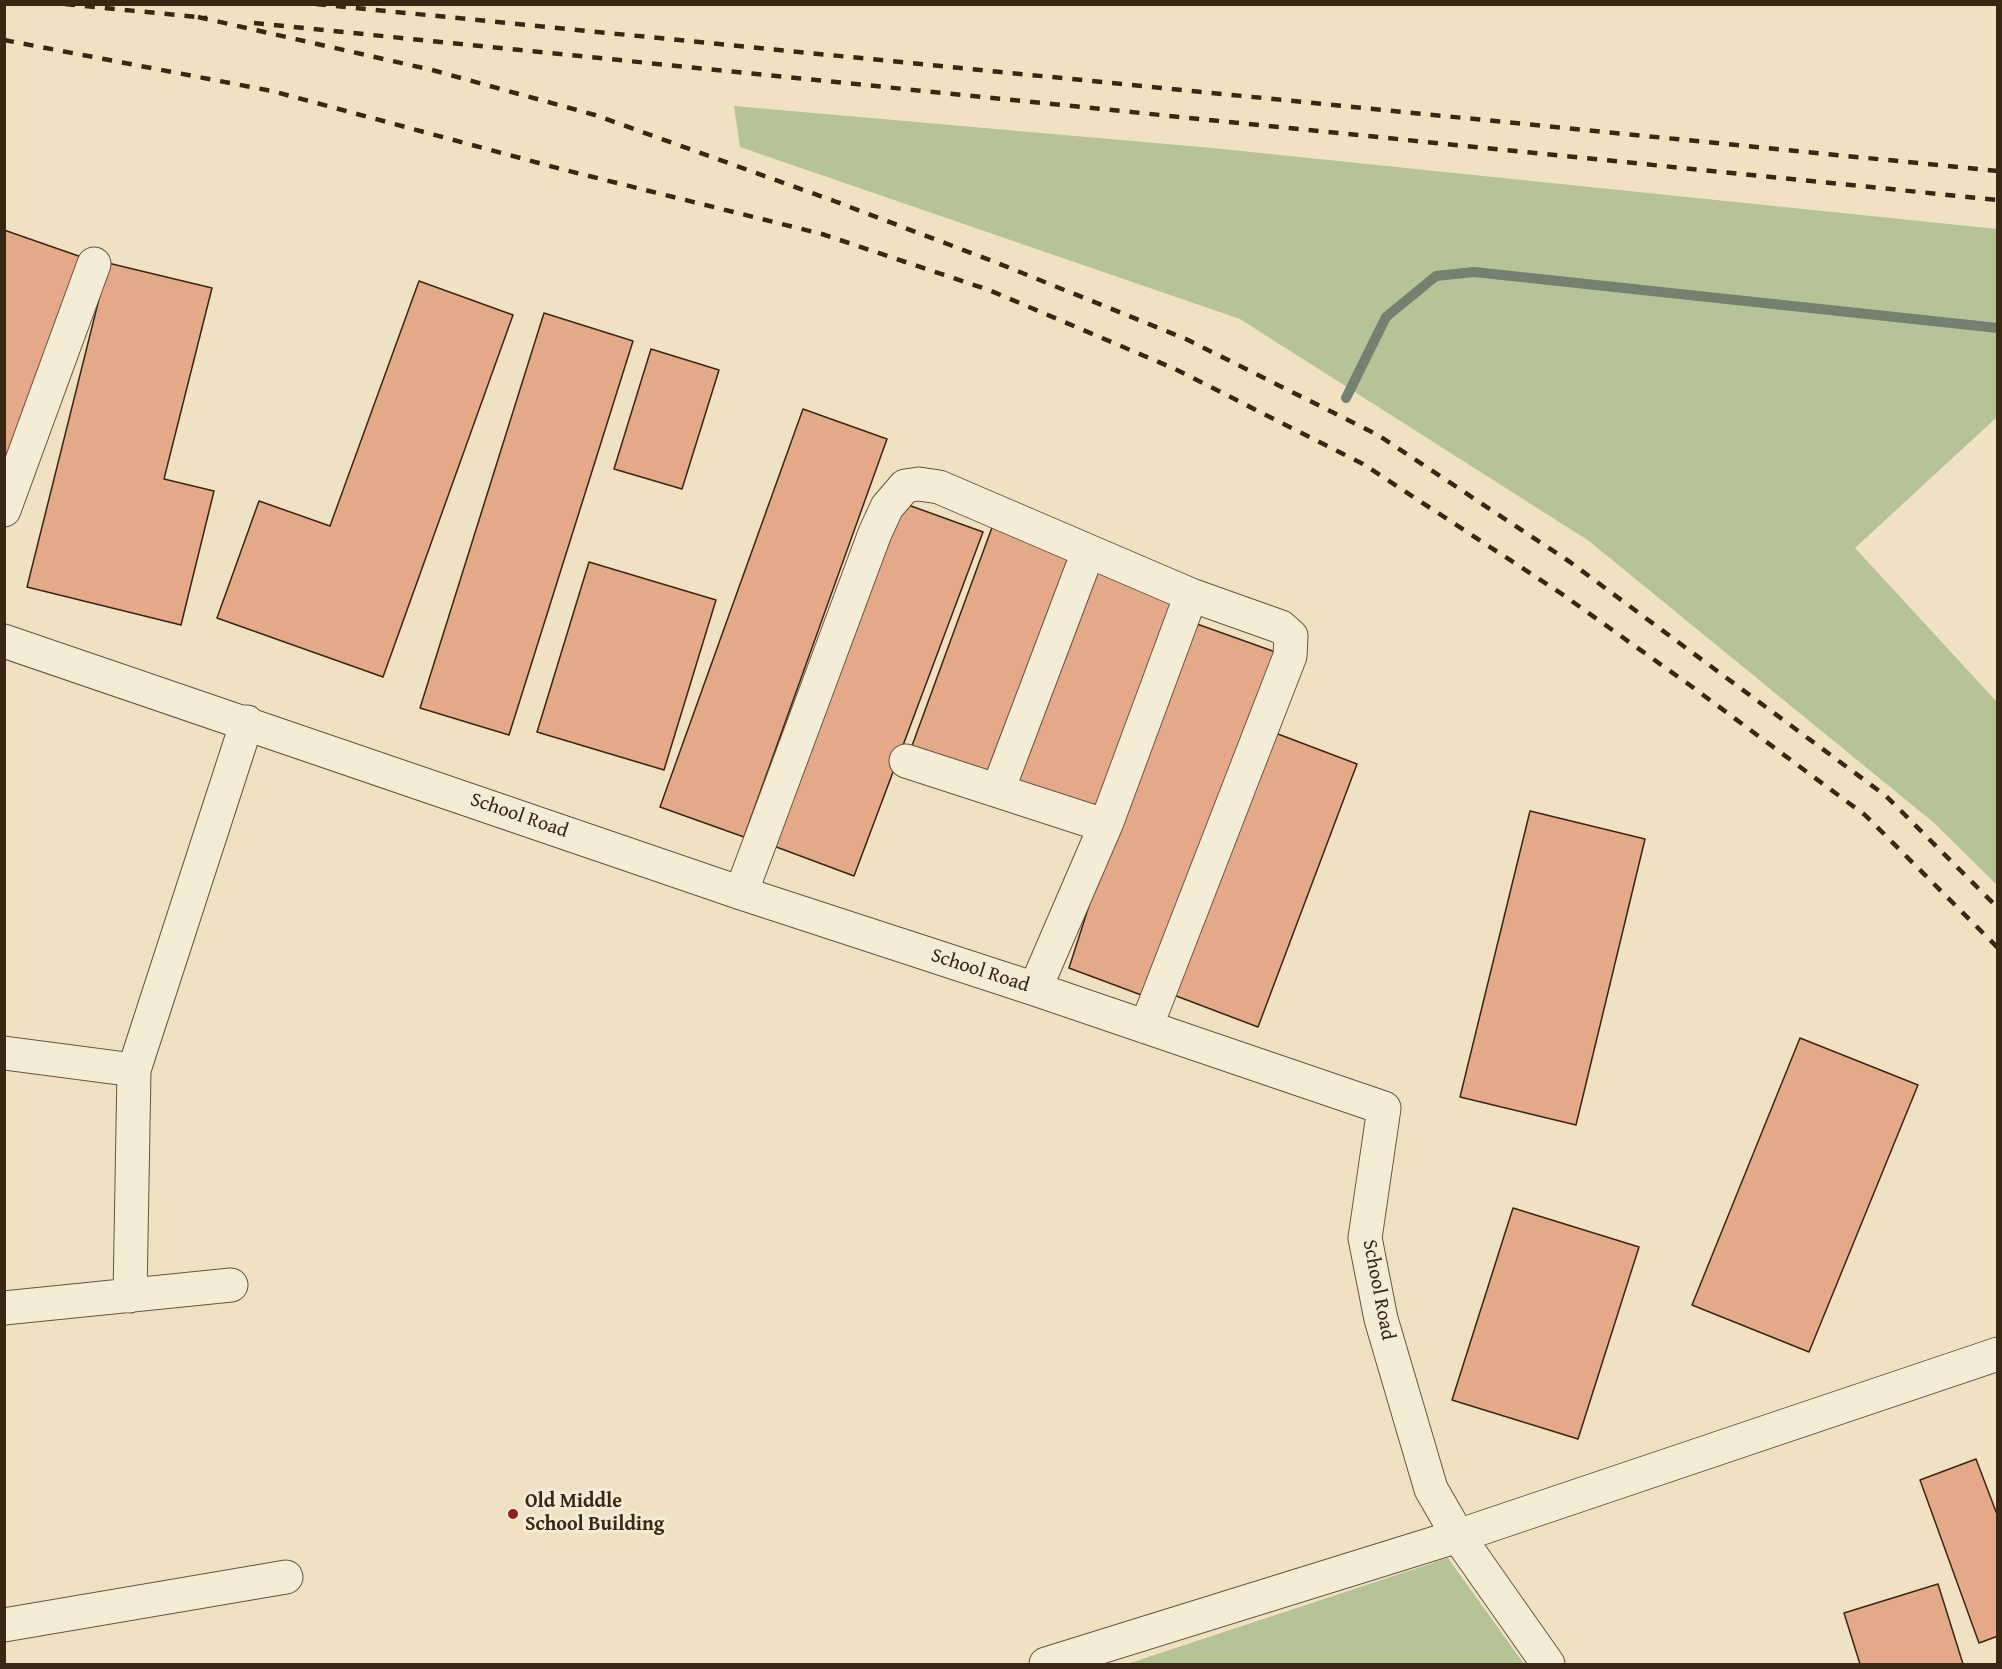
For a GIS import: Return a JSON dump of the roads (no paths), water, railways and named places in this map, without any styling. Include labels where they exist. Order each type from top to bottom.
[{"type":"street","points":[[4,510],[94,264]]},
{"type":"street","points":[[741,893],[875,533],[887,507],[905,486],[918,484],[939,487],[1191,595],[1281,627],[1292,636],[1290,656],[1146,1027]]},
{"type":"street","points":[[998,790],[1088,552]]},
{"type":"street","points":[[1035,990],[1107,822],[1191,595]]},
{"type":"street","name":"School Road","points":[[4,640],[741,893],[1384,1108],[1365,1238],[1381,1319],[1431,1489],[1458,1536],[1548,1665]]},
{"type":"street","points":[[130,1296],[134,1070],[247,722]]},
{"type":"street","points":[[906,761],[1094,822],[1107,822]]},
{"type":"street","points":[[4,1053],[134,1070]]},
{"type":"street","points":[[4,1308],[231,1285]]},
{"type":"street","points":[[1046,1665],[1458,1536],[1998,1354]]},
{"type":"street","points":[[4,1624],[286,1577]]},
{"type":"waterway","points":[[1346,398],[1386,317],[1436,276],[1474,272],[1998,328]]},
{"type":"railway","points":[[65,4],[207,18]]},
{"type":"railway","points":[[316,4],[1998,171]]},
{"type":"railway","points":[[198,17],[432,70],[595,115],[995,262],[1186,339],[1378,435],[1570,562],[1886,796],[1998,908]]},
{"type":"railway","points":[[254,23],[1998,200]]},
{"type":"railway","points":[[4,40],[272,91],[561,169],[822,234],[989,290],[1175,369],[1363,464],[1559,592],[1865,815],[1998,948]]},
{"type":"place","name":"Old Middle School Building","points":[[513,1514]]}]
